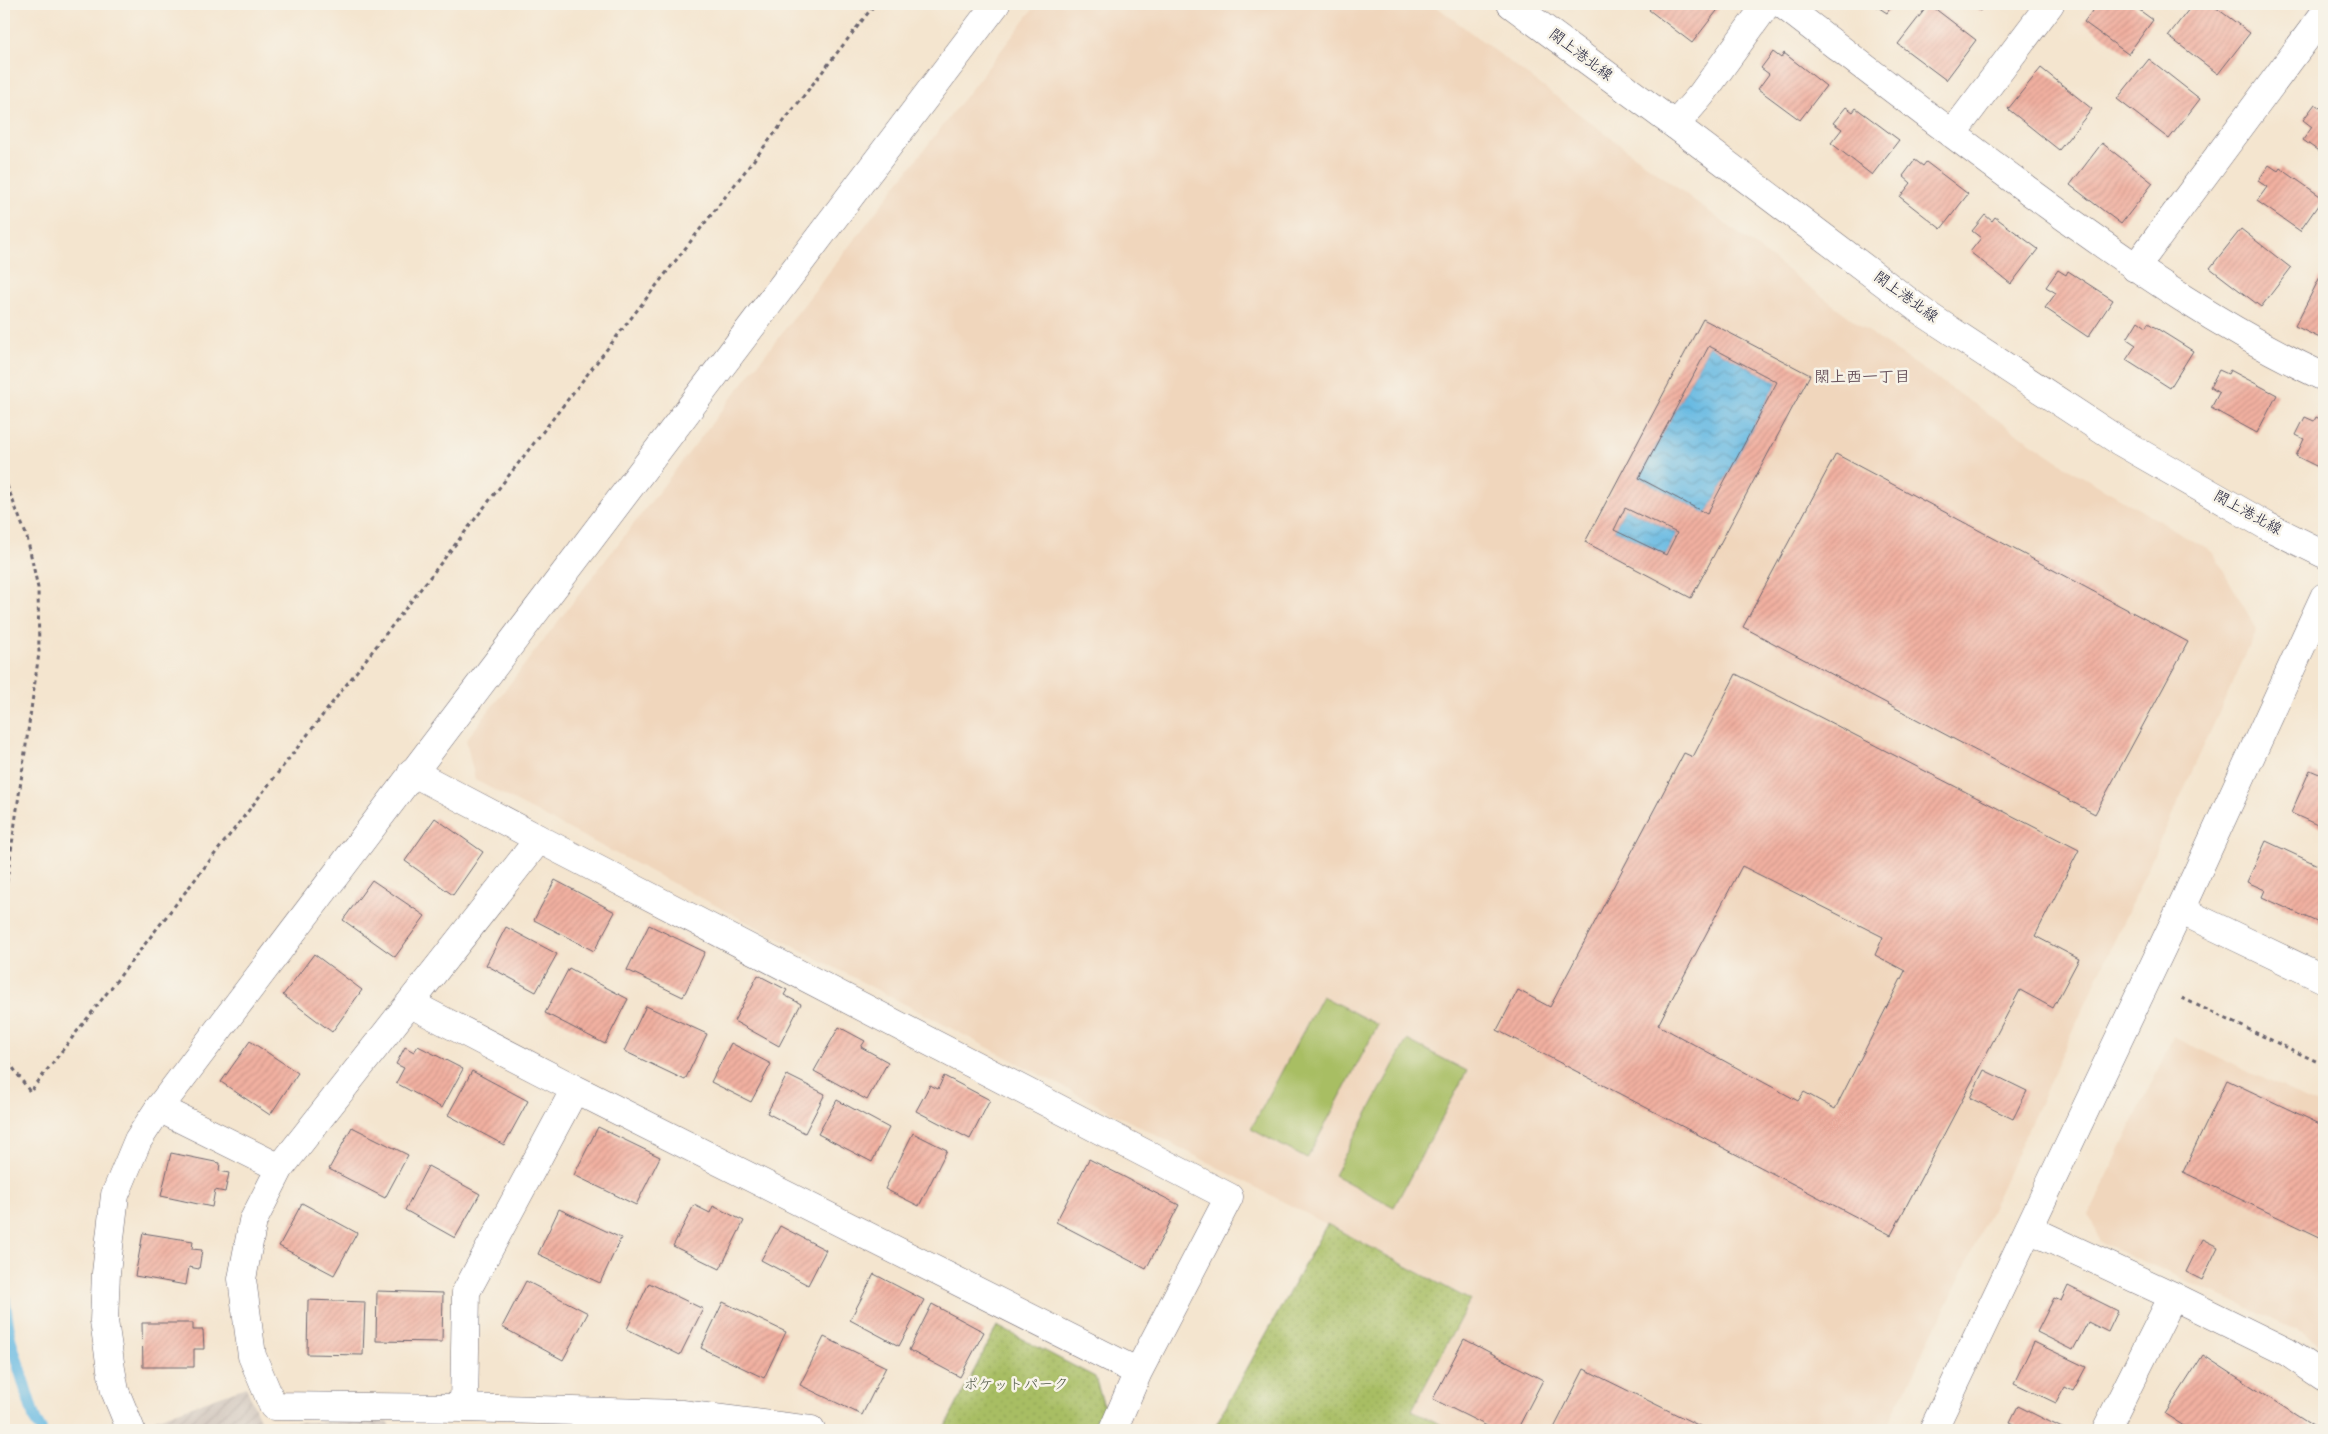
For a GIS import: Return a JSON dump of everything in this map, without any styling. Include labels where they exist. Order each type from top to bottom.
[{"type":"street","points":[[131,1430],[115,1391],[104,1321],[106,1273],[115,1195],[138,1140],[159,1108],[412,772],[996,4]]},
{"type":"street","name":"閖上港北線","points":[[1511,4],[1948,329],[2119,441],[2267,526],[2324,554]]},
{"type":"street","points":[[1675,125],[1701,95],[1767,4]]},
{"type":"street","points":[[1782,4],[1952,134],[2134,268],[2278,356],[2324,377]]},
{"type":"street","points":[[1952,134],[2050,4]]},
{"type":"street","points":[[2134,268],[2324,14]]},
{"type":"street","points":[[1933,1430],[2180,910],[2324,597]]},
{"type":"street","points":[[412,772],[1229,1197],[1138,1372],[1113,1430]]},
{"type":"street","points":[[539,839],[280,1168],[253,1221],[242,1279],[252,1356],[273,1406],[464,1408],[682,1414],[811,1430]]},
{"type":"street","points":[[2180,910],[2324,978]]},
{"type":"street","points":[[411,1004],[1138,1372]]},
{"type":"street","points":[[464,1408],[466,1292],[576,1089]]},
{"type":"street","points":[[159,1108],[280,1168]]},
{"type":"street","points":[[2029,1229],[2287,1352],[2324,1377]]},
{"type":"street","points":[[2106,1430],[2173,1296]]},
{"type":"path","points":[[4,1055],[30,1092],[875,4]]},
{"type":"path","points":[[4,478],[27,537],[38,588],[39,654],[4,901]]},
{"type":"path","points":[[2182,998],[2324,1065]]},
{"type":"shaded area","points":[[1037,4],[1433,4],[1880,340],[2073,471],[2213,552],[2257,630],[1956,1286],[1885,1430],[1452,1430],[1412,1410],[1470,1299],[475,780],[466,740]]},
{"type":"shaded area","points":[[2173,1037],[2324,1107],[2324,1347],[2303,1333],[2100,1242],[2089,1215]]},
{"type":"shaded area","points":[[246,1387],[261,1422],[389,1422],[389,1430],[161,1430],[155,1419]]},
{"type":"green space","points":[[1322,996],[1378,1025],[1307,1159],[1251,1129]]},
{"type":"green space","points":[[1407,1040],[1467,1071],[1394,1207],[1334,1175]]},
{"type":"green space","points":[[1327,1224],[1470,1300],[1412,1410],[1452,1430],[1213,1430]]},
{"type":"green space","name":"ポケットパーク","points":[[997,1326],[1095,1377],[1105,1410],[1091,1430],[944,1429]]},
{"type":"water","points":[[1709,346],[1777,382],[1707,514],[1639,478]]},
{"type":"water","points":[[1625,508],[1677,533],[1666,555],[1614,530]]},
{"type":"building","points":[[1654,4],[1717,4],[1720,7],[1692,43],[1649,10]]},
{"type":"building","points":[[1873,4],[1893,4],[1887,13]]},
{"type":"building","points":[[1929,4],[1976,40],[1946,80],[1898,44]]},
{"type":"building","points":[[1971,4],[1986,4],[1980,11]]},
{"type":"building","points":[[2091,4],[2131,4],[2153,20],[2128,54],[2084,22],[2095,7]]},
{"type":"building","points":[[2193,4],[2211,4],[2250,33],[2218,74],[2168,36]]},
{"type":"building","points":[[1773,52],[1781,58],[1784,53],[1826,86],[1800,120],[1758,89],[1769,74],[1761,68]]},
{"type":"building","points":[[2149,59],[2200,99],[2169,139],[2117,99]]},
{"type":"building","points":[[2041,68],[2092,109],[2059,150],[2008,109]]},
{"type":"building","points":[[2315,104],[2324,111],[2324,155],[2303,140],[2312,127],[2303,120]]},
{"type":"building","points":[[1846,107],[1853,112],[1856,108],[1899,140],[1872,175],[1831,143],[1842,129],[1833,123]]},
{"type":"building","points":[[2102,143],[2153,183],[2121,224],[2070,185]]},
{"type":"building","points":[[1915,160],[1923,166],[1926,162],[1968,194],[1941,229],[1900,197],[1911,183],[1903,176]]},
{"type":"building","points":[[2269,165],[2278,171],[2280,168],[2323,198],[2300,231],[2257,201],[2267,187],[2258,181]]},
{"type":"building","points":[[1985,215],[1992,221],[1995,217],[2038,249],[2011,284],[1970,252],[1981,238],[1972,231]]},
{"type":"building","points":[[2241,229],[2291,268],[2261,307],[2210,268]]},
{"type":"building","points":[[2058,270],[2066,275],[2068,271],[2113,300],[2088,337],[2045,308],[2056,293],[2046,287]]},
{"type":"building","points":[[2320,277],[2324,280],[2324,340],[2295,326]]},
{"type":"building","points":[[1703,319],[1810,375],[1691,598],[1585,542]],"holes":[[[1709,346],[1777,382],[1707,514],[1639,478]],[[1625,508],[1677,533],[1666,555],[1614,530]]]},
{"type":"building","points":[[2138,321],[2146,327],[2148,323],[2193,351],[2170,388],[2126,360],[2136,345],[2127,339]]},
{"type":"building","points":[[2219,370],[2228,374],[2230,370],[2277,395],[2257,433],[2211,408],[2219,393],[2210,387]]},
{"type":"building","points":[[2305,417],[2314,421],[2316,417],[2324,421],[2324,470],[2296,456],[2304,439],[2296,435]]},
{"type":"building","points":[[1836,454],[2188,642],[2095,814],[1743,627]]},
{"type":"building","points":[[1736,674],[2079,850],[2035,936],[2079,959],[2053,1008],[2020,990],[1891,1235],[1497,1030],[1518,990],[1550,1007],[1684,753],[1693,757]],"holes":[[[1742,866],[1883,937],[1875,955],[1905,971],[1835,1109],[1804,1092],[1798,1101],[1658,1025]]]},
{"type":"building","points":[[2310,770],[2324,776],[2324,828],[2291,813]]},
{"type":"building","points":[[435,818],[483,852],[453,895],[405,861]]},
{"type":"building","points":[[2266,841],[2324,868],[2324,912],[2319,923],[2262,897],[2265,890],[2247,882]]},
{"type":"building","points":[[372,880],[425,916],[395,957],[343,920]]},
{"type":"building","points":[[555,880],[615,912],[594,951],[534,920]]},
{"type":"building","points":[[649,925],[705,952],[683,997],[627,970]]},
{"type":"building","points":[[506,927],[557,954],[536,992],[486,965]]},
{"type":"building","points":[[314,954],[362,990],[332,1032],[283,995]]},
{"type":"building","points":[[569,968],[628,999],[605,1044],[545,1013]]},
{"type":"building","points":[[758,975],[787,990],[784,995],[801,1004],[779,1046],[734,1021]]},
{"type":"building","points":[[646,1006],[707,1034],[685,1080],[624,1051]]},
{"type":"building","points":[[839,1027],[865,1041],[861,1047],[888,1062],[867,1100],[814,1071]]},
{"type":"building","points":[[250,1041],[298,1073],[270,1115],[221,1082]]},
{"type":"building","points":[[731,1043],[771,1064],[751,1102],[711,1082]]},
{"type":"building","points":[[418,1046],[463,1069],[442,1108],[396,1083],[404,1068],[396,1064],[405,1047],[414,1052]]},
{"type":"building","points":[[1984,1070],[2027,1091],[2013,1119],[1970,1098]]},
{"type":"building","points":[[472,1071],[528,1101],[504,1145],[448,1115]]},
{"type":"building","points":[[787,1075],[825,1094],[805,1133],[767,1113]]},
{"type":"building","points":[[944,1076],[990,1100],[970,1139],[916,1111],[930,1085],[938,1089]]},
{"type":"building","points":[[2227,1080],[2324,1126],[2324,1239],[2183,1172]]},
{"type":"building","points":[[837,1100],[889,1128],[872,1162],[818,1134]]},
{"type":"building","points":[[352,1127],[408,1155],[385,1198],[329,1169]]},
{"type":"building","points":[[598,1127],[660,1157],[636,1205],[574,1175]]},
{"type":"building","points":[[913,1133],[947,1150],[919,1206],[885,1189]]},
{"type":"building","points":[[171,1153],[220,1163],[219,1171],[229,1173],[225,1192],[215,1190],[212,1207],[161,1196]]},
{"type":"building","points":[[1089,1159],[1179,1205],[1146,1269],[1056,1222]]},
{"type":"building","points":[[428,1166],[480,1194],[455,1238],[405,1210]]},
{"type":"building","points":[[302,1203],[357,1233],[334,1275],[279,1246]]},
{"type":"building","points":[[694,1205],[710,1213],[713,1206],[744,1221],[720,1269],[673,1246]]},
{"type":"building","points":[[559,1209],[621,1238],[600,1283],[538,1254]]},
{"type":"building","points":[[780,1226],[826,1250],[808,1285],[761,1260]]},
{"type":"building","points":[[143,1233],[193,1241],[192,1249],[202,1250],[199,1269],[189,1267],[186,1285],[135,1276]]},
{"type":"building","points":[[2202,1239],[2218,1247],[2202,1280],[2186,1272]]},
{"type":"building","points":[[874,1274],[924,1300],[899,1346],[850,1320]]},
{"type":"building","points":[[526,1281],[588,1313],[563,1360],[502,1327]]},
{"type":"building","points":[[649,1283],[703,1309],[680,1355],[627,1329]]},
{"type":"building","points":[[2068,1286],[2118,1311],[2108,1332],[2088,1322],[2073,1350],[2037,1332],[2054,1298],[2061,1301]]},
{"type":"building","points":[[377,1291],[443,1293],[442,1342],[376,1341]]},
{"type":"building","points":[[308,1300],[365,1302],[363,1355],[307,1354]]},
{"type":"building","points":[[723,1302],[786,1332],[764,1378],[701,1348]]},
{"type":"building","points":[[932,1304],[984,1332],[960,1377],[909,1350]]},
{"type":"building","points":[[142,1323],[193,1323],[193,1330],[203,1330],[204,1349],[194,1349],[194,1367],[143,1367]]},
{"type":"building","points":[[824,1337],[886,1367],[862,1415],[800,1385]]},
{"type":"building","points":[[1464,1339],[1543,1380],[1517,1430],[1495,1430],[1433,1399]]},
{"type":"building","points":[[2034,1342],[2086,1367],[2073,1391],[2065,1387],[2056,1403],[2014,1383]]},
{"type":"building","points":[[2203,1355],[2319,1430],[2190,1430],[2165,1414]]},
{"type":"building","points":[[1584,1369],[1708,1430],[1553,1430]]},
{"type":"building","points":[[2018,1406],[2066,1430],[2014,1430],[2016,1425],[2010,1422]]},
{"type":"waterway","points":[[4,1296],[10,1338],[35,1420],[41,1430]]},
{"type":"district","name":"閖上西一丁目","points":[[1862,379]]}]
